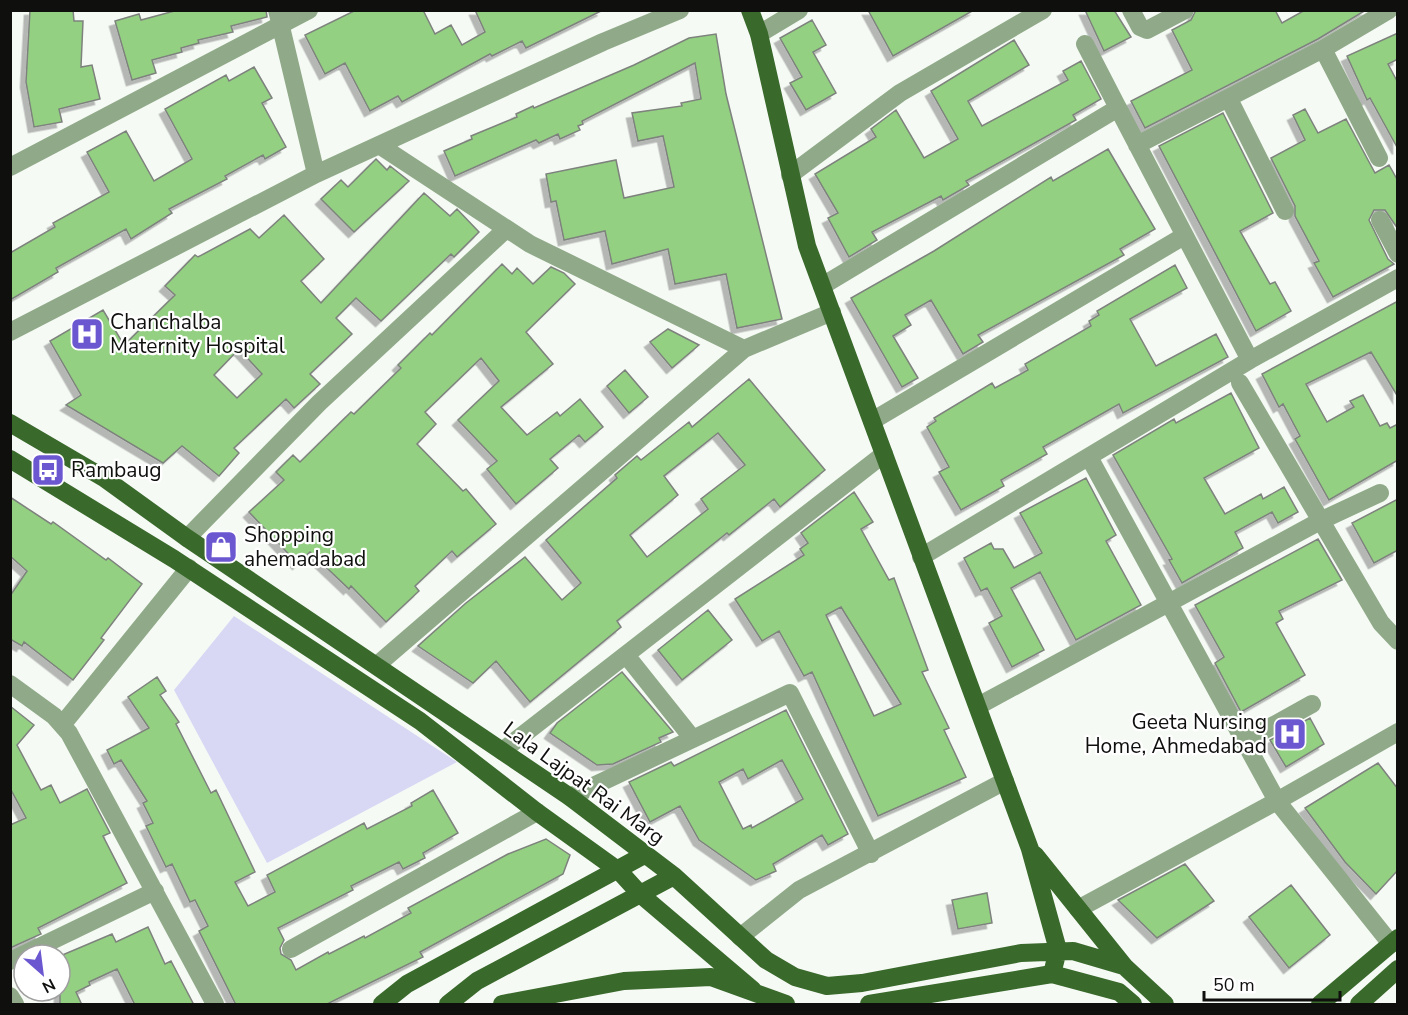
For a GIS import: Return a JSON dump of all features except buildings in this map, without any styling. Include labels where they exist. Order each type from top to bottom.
[{"type":"main road","points":[[750,10],[759,34],[807,246],[1030,849],[1058,950],[1052,974]]},
{"type":"main road","name":"Lala Lajpat Rai Marg","points":[[10,423],[104,478],[187,538],[570,797],[674,876],[766,960],[795,977],[826,986],[862,983],[1021,953],[1073,951],[1124,966],[1165,1005]]},
{"type":"main road","points":[[10,459],[189,568],[420,721],[488,772],[537,813],[619,871],[640,894],[753,990]]},
{"type":"main road","points":[[1030,849],[1124,966]]},
{"type":"main road","points":[[382,1005],[407,984],[619,871],[644,855]]},
{"type":"main road","points":[[448,1005],[477,981],[674,876]]},
{"type":"main road","points":[[1320,1005],[1394,941]]},
{"type":"main road","points":[[1359,1005],[1398,969]]},
{"type":"main road","points":[[869,1005],[1052,974],[1119,992],[1133,1005]]},
{"type":"main road","points":[[502,1005],[531,997],[624,981],[711,976],[753,990],[786,1005]]},
{"type":"street","points":[[10,166],[279,18],[309,10]]},
{"type":"street","points":[[10,332],[316,174],[603,42],[680,10]]},
{"type":"street","points":[[759,34],[799,10]]},
{"type":"street","points":[[790,175],[900,93],[1043,10]]},
{"type":"street","points":[[1131,10],[1140,27],[1147,30],[1185,10]]},
{"type":"street","points":[[1137,145],[1323,49],[1389,10]]},
{"type":"street","points":[[279,18],[316,174]]},
{"type":"street","points":[[1085,44],[1250,360]]},
{"type":"street","points":[[1323,49],[1379,158]]},
{"type":"street","points":[[1229,99],[1285,211]]},
{"type":"street","points":[[822,286],[1118,108]]},
{"type":"street","points":[[379,145],[505,230],[744,349]]},
{"type":"street","points":[[1380,220],[1398,254]]},
{"type":"street","points":[[187,538],[319,403],[505,230]]},
{"type":"street","points":[[872,421],[1185,236]]},
{"type":"street","points":[[921,557],[1250,360],[1398,278]]},
{"type":"street","points":[[377,665],[744,349],[831,312]]},
{"type":"street","points":[[1240,383],[1381,623],[1398,642]]},
{"type":"street","points":[[502,751],[884,454]]},
{"type":"street","points":[[1089,457],[1170,601],[1277,801],[1394,941]]},
{"type":"street","points":[[978,706],[1322,520],[1380,493]]},
{"type":"street","points":[[62,725],[189,568]]},
{"type":"street","points":[[626,655],[693,739]]},
{"type":"street","points":[[10,684],[54,716],[69,733],[215,1005]]},
{"type":"street","points":[[570,797],[790,693],[871,854]]},
{"type":"street","points":[[1245,741],[1312,704]]},
{"type":"street","points":[[1078,909],[1277,801],[1398,732]]},
{"type":"street","points":[[740,936],[799,890],[871,854],[1005,781]]},
{"type":"street","points":[[291,949],[537,813]]},
{"type":"street","points":[[10,961],[155,891]]},
{"type":"street","points":[[10,996],[15,1005]]},
{"type":"shaded area","points":[[234,616],[457,762],[267,863],[174,690]]},
{"type":"place","name":"Chanchalba Maternity Hospital","points":[[87,334]]},
{"type":"place","name":"Rambaug","points":[[48,470]]},
{"type":"place","name":"Shopping ahemadabad","points":[[221,547]]},
{"type":"place","name":"Geeta Nursing Home, Ahmedabad","points":[[1290,734]]}]
